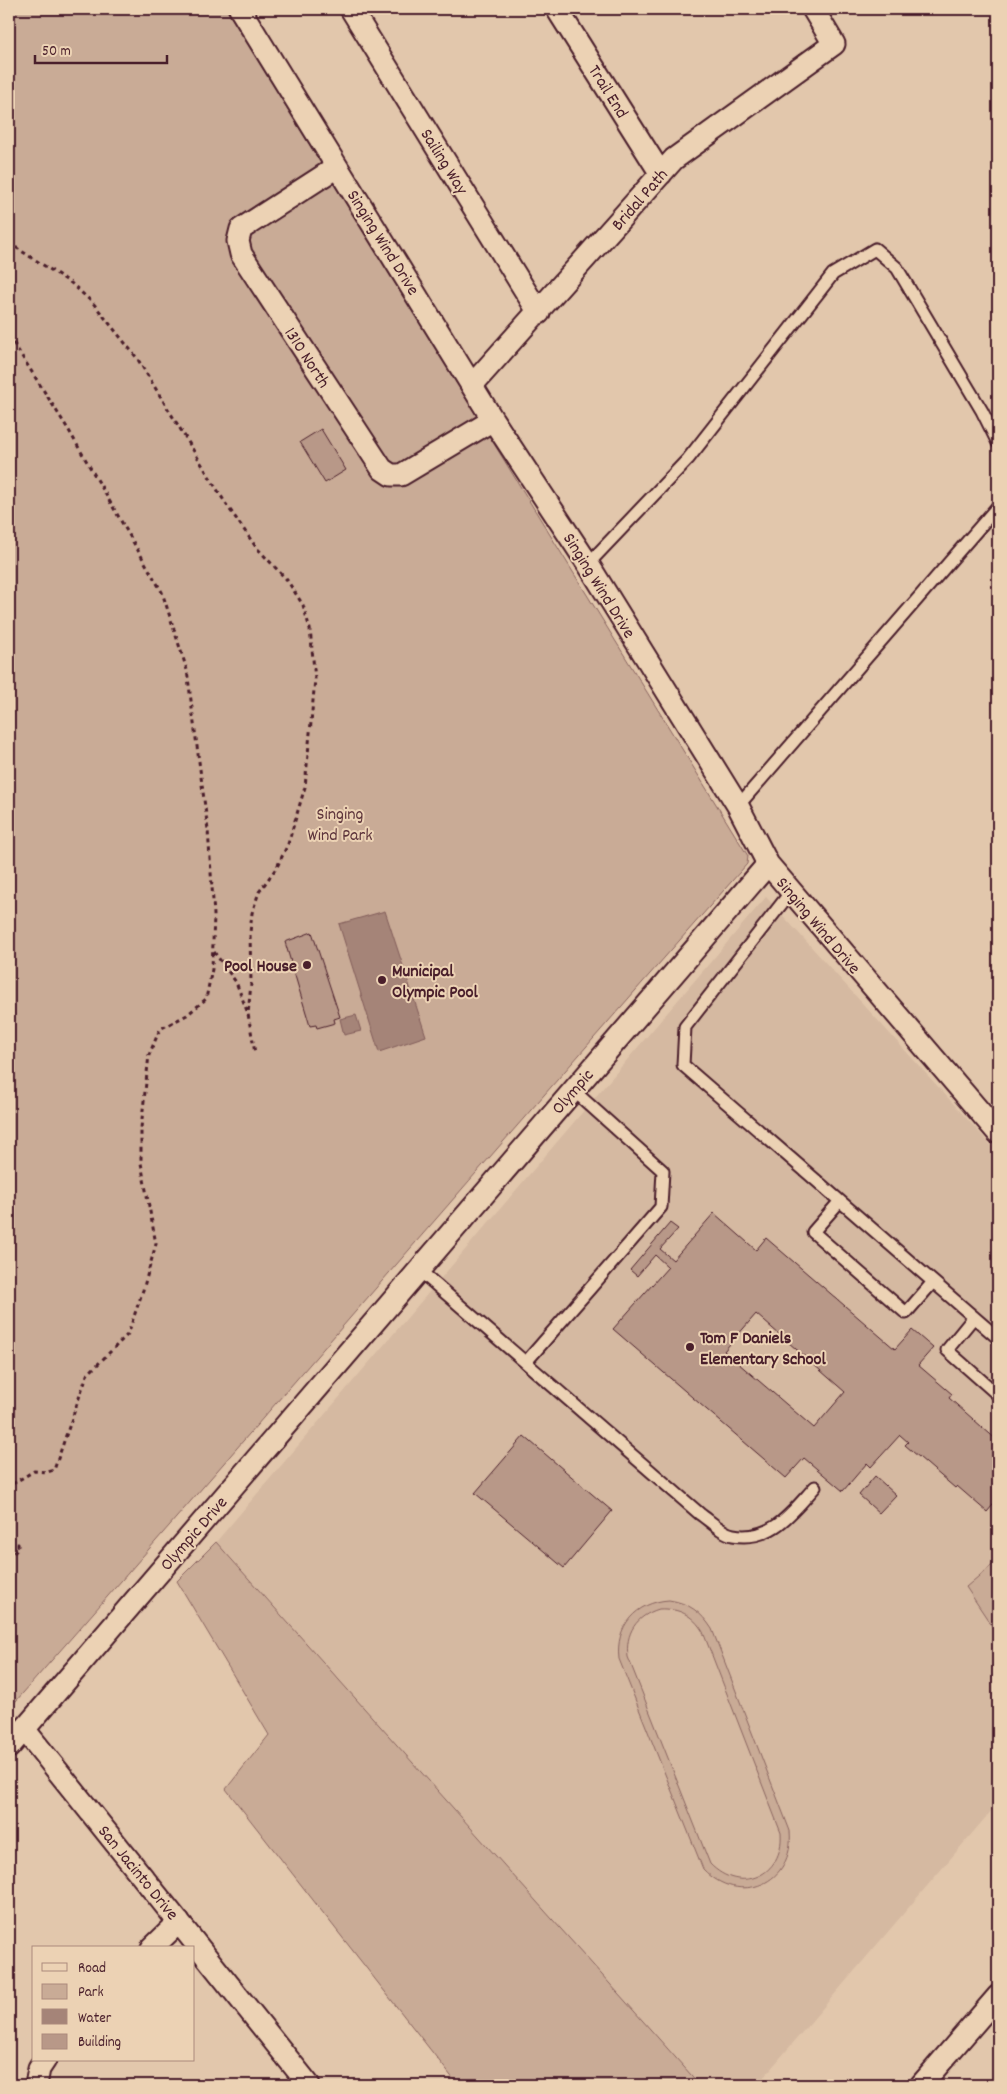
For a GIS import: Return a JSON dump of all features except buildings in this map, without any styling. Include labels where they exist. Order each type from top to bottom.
[{"type":"street","name":"Singing Wind Drive","points":[[240,9],[473,384],[493,420],[588,564],[738,806],[768,864],[790,893],[998,1133]]},
{"type":"street","name":"Sailing Way","points":[[351,9],[539,313]]},
{"type":"street","name":"Trail End","points":[[557,9],[661,174]]},
{"type":"street","name":"Bridal Path","points":[[473,384],[539,313],[674,159],[834,44],[813,9]]},
{"type":"street","name":"1310 North","points":[[337,167],[241,229],[238,241],[241,254],[382,469],[391,475],[401,475],[493,420]]},
{"type":"street","name":"Olympic","points":[[377,1318],[768,864]]},
{"type":"street","name":"Olympic Drive","points":[[9,1747],[377,1318]]},
{"type":"street","name":"San Jacinto Drive","points":[[24,1729],[309,2085]]},
{"type":"street","points":[[154,1946],[179,1922]]},
{"type":"street","points":[[921,2085],[998,1996]]},
{"type":"street","points":[[36,2085],[39,2069],[44,2062]]},
{"type":"lane","points":[[588,564],[688,459],[833,274],[875,249],[897,268],[982,411],[998,443]]},
{"type":"lane","points":[[738,806],[998,506]]},
{"type":"lane","points":[[790,893],[685,1027],[683,1065],[998,1338]]},
{"type":"lane","points":[[526,1362],[661,1206],[663,1171],[573,1090]]},
{"type":"lane","points":[[840,1201],[813,1232],[906,1313],[933,1282]]},
{"type":"lane","points":[[419,1270],[700,1514],[731,1535],[757,1535],[777,1527],[815,1487]]},
{"type":"lane","points":[[974,1317],[947,1350],[998,1395]]},
{"type":"path","points":[[9,243],[71,283],[93,303],[115,329],[157,388],[226,504],[256,547],[286,580],[303,605],[310,629],[315,679],[305,787],[288,844],[277,867],[259,892],[252,912],[250,933],[251,984],[248,1014]]},
{"type":"path","points":[[9,336],[45,391],[131,536],[165,601],[187,670],[208,830],[214,915],[212,969],[206,998],[187,1015],[160,1029],[148,1055],[141,1128],[141,1163],[156,1244],[128,1334],[87,1375],[54,1470],[47,1472],[34,1471],[9,1486]]},
{"type":"path","points":[[213,951],[236,982],[248,1014],[255,1053]]},
{"type":"path","points":[[9,1546],[18,1544],[18,1549],[9,1557]]},
{"type":"shaded area","name":"Tom F Daniels Elementary School","points":[[766,897],[998,1153],[998,1803],[757,2085],[700,2085],[216,1542]]},
{"type":"green space","name":"Singing Wind Park","points":[[9,9],[226,9],[748,856],[747,864],[9,1709]]},
{"type":"green space","points":[[216,1542],[700,2085],[458,2085],[226,1789],[269,1735],[177,1581]]},
{"type":"green space","points":[[998,1560],[998,1635],[966,1587]]},
{"type":"green space","points":[[669,1600],[683,1603],[699,1613],[712,1629],[790,1831],[789,1849],[784,1865],[774,1876],[762,1884],[748,1888],[732,1887],[717,1880],[703,1869],[619,1659],[620,1636],[624,1626],[638,1611],[647,1605]],"holes":[[[666,1609],[679,1611],[690,1617],[703,1632],[781,1833],[780,1848],[775,1860],[768,1870],[758,1876],[746,1879],[734,1878],[722,1873],[710,1864],[628,1657],[628,1640],[638,1621],[651,1612]]]},
{"type":"water","name":"Municipal Olympic Pool","points":[[385,911],[426,1036],[379,1052],[339,924]]},
{"type":"water","points":[[356,1015],[361,1031],[344,1035],[340,1019]]},
{"type":"place","name":"Pool House","points":[[307,965]]},
{"type":"place","name":"Municipal Olympic Pool","points":[[382,980]]},
{"type":"place","name":"Tom F Daniels Elementary School","points":[[690,1347]]}]
